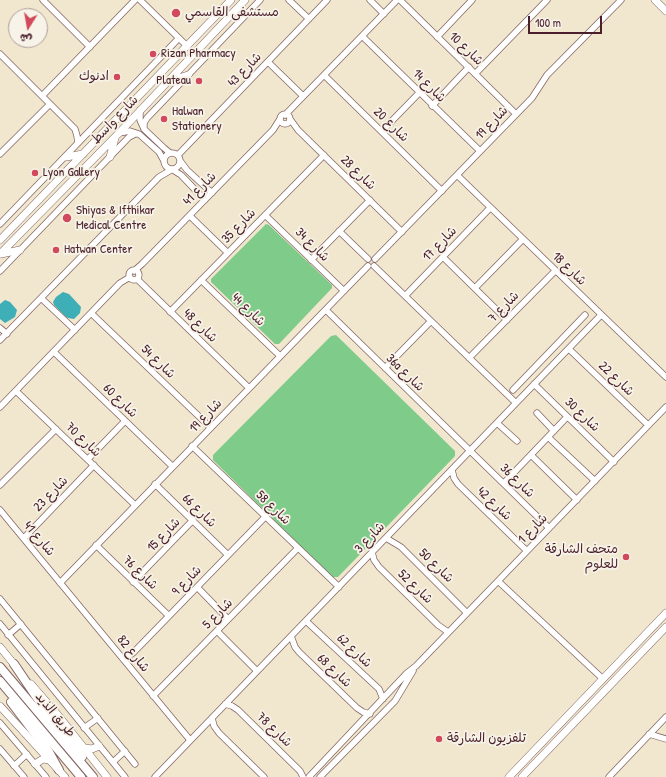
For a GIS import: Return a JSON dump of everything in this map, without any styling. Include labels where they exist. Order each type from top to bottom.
[{"type":"highway","points":[[14,664],[35,695],[97,777]]},
{"type":"highway","name":"طريق الذيد","points":[[0,667],[93,777]]},
{"type":"highway","name":"طريق الذيد","points":[[0,681],[81,777]]},
{"type":"highway","points":[[0,687],[49,752],[59,770]]},
{"type":"main road","name":"شارع واسط","points":[[0,240],[231,0]]},
{"type":"main road","name":"شارع واسط","points":[[0,254],[118,134],[245,0]]},
{"type":"main road","points":[[655,0],[666,11]]},
{"type":"main road","points":[[167,82],[188,75]]},
{"type":"main road","points":[[110,157],[118,134]]},
{"type":"main road","points":[[66,157],[83,154]]},
{"type":"main road","points":[[0,254],[20,250]]},
{"type":"main road","points":[[509,777],[666,613]]},
{"type":"main road","points":[[522,777],[666,627]]},
{"type":"main road","points":[[0,647],[85,748],[107,777]]},
{"type":"main road","points":[[0,706],[65,777]]},
{"type":"main road","points":[[85,748],[92,749],[99,746]]},
{"type":"main road","points":[[36,764],[43,759],[50,760]]},
{"type":"street","points":[[43,0],[90,47]]},
{"type":"street","points":[[42,96],[135,0]]},
{"type":"street","points":[[140,0],[187,46]]},
{"type":"street","points":[[144,129],[144,123],[147,118],[260,0]]},
{"type":"street","points":[[289,0],[309,19]]},
{"type":"street","name":"شارع 43","points":[[178,155],[327,0]]},
{"type":"street","points":[[370,0],[384,14]]},
{"type":"street","points":[[287,120],[294,106],[398,0]]},
{"type":"street","name":"شارع 10","points":[[398,0],[516,114]]},
{"type":"street","points":[[437,37],[472,0]]},
{"type":"street","points":[[475,74],[546,0]]},
{"type":"street","name":"شارع 19","points":[[60,583],[172,466],[372,264],[535,95],[547,76],[621,0]]},
{"type":"street","name":"شارع 14","points":[[362,36],[432,106],[480,151]]},
{"type":"street","points":[[0,224],[179,38]]},
{"type":"street","points":[[0,54],[75,129],[78,143]]},
{"type":"street","points":[[268,62],[304,96]]},
{"type":"street","points":[[432,106],[469,67]]},
{"type":"street","name":"شارع 20","points":[[324,75],[442,191]]},
{"type":"street","points":[[382,131],[419,93]]},
{"type":"street","points":[[0,153],[50,104]]},
{"type":"street","points":[[140,110],[140,120],[144,129],[170,153],[178,155],[187,170],[212,193]]},
{"type":"street","name":"شارع 41","points":[[91,313],[120,283],[130,277],[130,273],[137,274],[142,264],[273,130],[287,120],[282,115],[273,130]]},
{"type":"street","name":"شارع 28","points":[[287,120],[402,232]]},
{"type":"street","points":[[75,129],[89,132]]},
{"type":"street","points":[[118,134],[130,131],[139,134],[159,152],[168,169],[181,175],[205,200]]},
{"type":"street","points":[[0,271],[131,136],[139,134]]},
{"type":"street","points":[[159,177],[166,156],[170,153]]},
{"type":"street","name":"شارع 35","points":[[170,312],[324,155]]},
{"type":"street","points":[[0,340],[159,177],[179,166],[181,162]]},
{"type":"street","name":"شارع 18","points":[[457,175],[666,377]]},
{"type":"street","points":[[311,260],[370,200]]},
{"type":"street","name":"شارع 17","points":[[405,296],[490,208]]},
{"type":"street","name":"شارع 34","points":[[265,214],[344,291]]},
{"type":"street","points":[[190,216],[228,253]]},
{"type":"street","points":[[339,231],[368,259],[371,258],[372,264],[516,403]]},
{"type":"street","points":[[475,288],[523,239]]},
{"type":"street","points":[[443,257],[507,320]]},
{"type":"street","name":"شارع 7","points":[[469,358],[555,271]]},
{"type":"street","name":"شارع 48","points":[[137,274],[170,312],[249,388]]},
{"type":"street","name":"شارع 44","points":[[201,280],[280,356]]},
{"type":"street","points":[[41,298],[75,330]]},
{"type":"street","name":"36a شارع","points":[[326,310],[470,450]]},
{"type":"street","points":[[0,407],[91,313]]},
{"type":"street","name":"شارع 54","points":[[91,313],[210,427]]},
{"type":"street","points":[[513,390],[585,315]]},
{"type":"street","name":"شارع 3","points":[[155,777],[601,315]]},
{"type":"street","points":[[385,368],[431,321]]},
{"type":"street","points":[[0,328],[6,334]]},
{"type":"street","name":"شارع 22","points":[[568,349],[648,425]]},
{"type":"street","name":"شارع 60","points":[[54,352],[172,466]]},
{"type":"street","points":[[547,354],[555,363]]},
{"type":"street","points":[[542,360],[550,368]]},
{"type":"street","name":"شارع 30","points":[[534,384],[614,462]]},
{"type":"street","name":"شارع 70","points":[[16,391],[135,505]]},
{"type":"street","name":"شارع 1","points":[[416,666],[666,407]]},
{"type":"street","points":[[537,413],[554,431]]},
{"type":"street","points":[[504,483],[568,417]]},
{"type":"street","points":[[88,459],[125,421]]},
{"type":"street","points":[[497,422],[517,441]]},
{"type":"street","points":[[0,485],[56,429]]},
{"type":"street","points":[[548,437],[595,481]]},
{"type":"street","name":"شارع 58","points":[[192,446],[339,587]]},
{"type":"street","name":"شارع 36","points":[[470,450],[549,528]]},
{"type":"street","points":[[531,455],[577,500]]},
{"type":"street","name":"شارع 23","points":[[24,538],[94,465]]},
{"type":"street","name":"شارع 42","points":[[452,470],[454,478],[458,484],[527,551]]},
{"type":"street","name":"شارع 66","points":[[155,484],[228,555]]},
{"type":"street","name":"شارع 41","points":[[0,510],[60,583]]},
{"type":"street","name":"شارع 9","points":[[123,659],[133,653],[266,516]]},
{"type":"street","name":"شارع 15","points":[[133,582],[193,520]]},
{"type":"street","name":"شارع 50","points":[[386,538],[401,547],[467,613]]},
{"type":"street","name":"شارع 76","points":[[96,545],[169,616]]},
{"type":"street","name":"شارع 5","points":[[153,696],[298,548]]},
{"type":"street","name":"شارع 52","points":[[372,552],[379,567],[438,626],[448,632]]},
{"type":"street","points":[[498,581],[603,680]]},
{"type":"street","name":"شارع 82","points":[[60,583],[190,740]]},
{"type":"street","points":[[197,587],[228,619]]},
{"type":"street","points":[[0,599],[135,764]]},
{"type":"street","name":"شارع 62","points":[[306,621],[385,697]]},
{"type":"street","points":[[0,624],[125,777]]},
{"type":"street","points":[[8,635],[21,624]]},
{"type":"street","points":[[217,631],[257,671]]},
{"type":"street","name":"شارع 68","points":[[291,636],[295,647],[299,652],[357,708],[370,714]]},
{"type":"street","points":[[309,777],[416,666]]},
{"type":"street","points":[[320,777],[397,699],[416,666]]},
{"type":"street","points":[[384,712],[393,700],[391,696],[385,697]]},
{"type":"street","name":"شارع 78","points":[[225,704],[238,710],[300,771],[303,777]]},
{"type":"street","points":[[609,777],[666,717]]},
{"type":"street","points":[[84,728],[98,718]]},
{"type":"street","points":[[212,718],[214,726],[219,733],[264,777]]},
{"type":"street","points":[[0,723],[46,777]]},
{"type":"street","points":[[649,734],[666,739]]},
{"type":"street","points":[[0,749],[24,777]]},
{"type":"street","points":[[113,762],[125,751]]},
{"type":"street","points":[[14,766],[27,754]]},
{"type":"green space","points":[[266,224],[269,225],[332,285],[332,288],[279,344],[275,344],[211,282],[211,279]]},
{"type":"green space","points":[[336,335],[455,451],[455,456],[338,577],[332,577],[213,460],[213,455],[331,336]]},
{"type":"water","points":[[63,292],[69,294],[81,307],[80,313],[74,319],[65,316],[54,305],[53,302],[56,297]]},
{"type":"water","points":[[5,300],[10,302],[17,310],[15,317],[5,323],[0,319],[0,304]]},
{"type":"place","name":"مستشفى القاسمي","points":[[176,13]]},
{"type":"place","name":"Rizan Pharmacy","points":[[153,54]]},
{"type":"place","name":"ادنوك","points":[[117,77]]},
{"type":"place","name":"Plateau","points":[[199,81]]},
{"type":"place","name":"Halwan Stationery","points":[[164,119]]},
{"type":"place","name":"Lyon Gallery","points":[[35,173]]},
{"type":"place","name":"Shiyas & Ifthikar Medical Centre","points":[[67,218]]},
{"type":"place","name":"Hatwan Center","points":[[56,250]]},
{"type":"place","name":"متحف الشارقة للعلوم","points":[[626,557]]},
{"type":"place","name":"تلفزيون الشارقة","points":[[439,739]]}]
